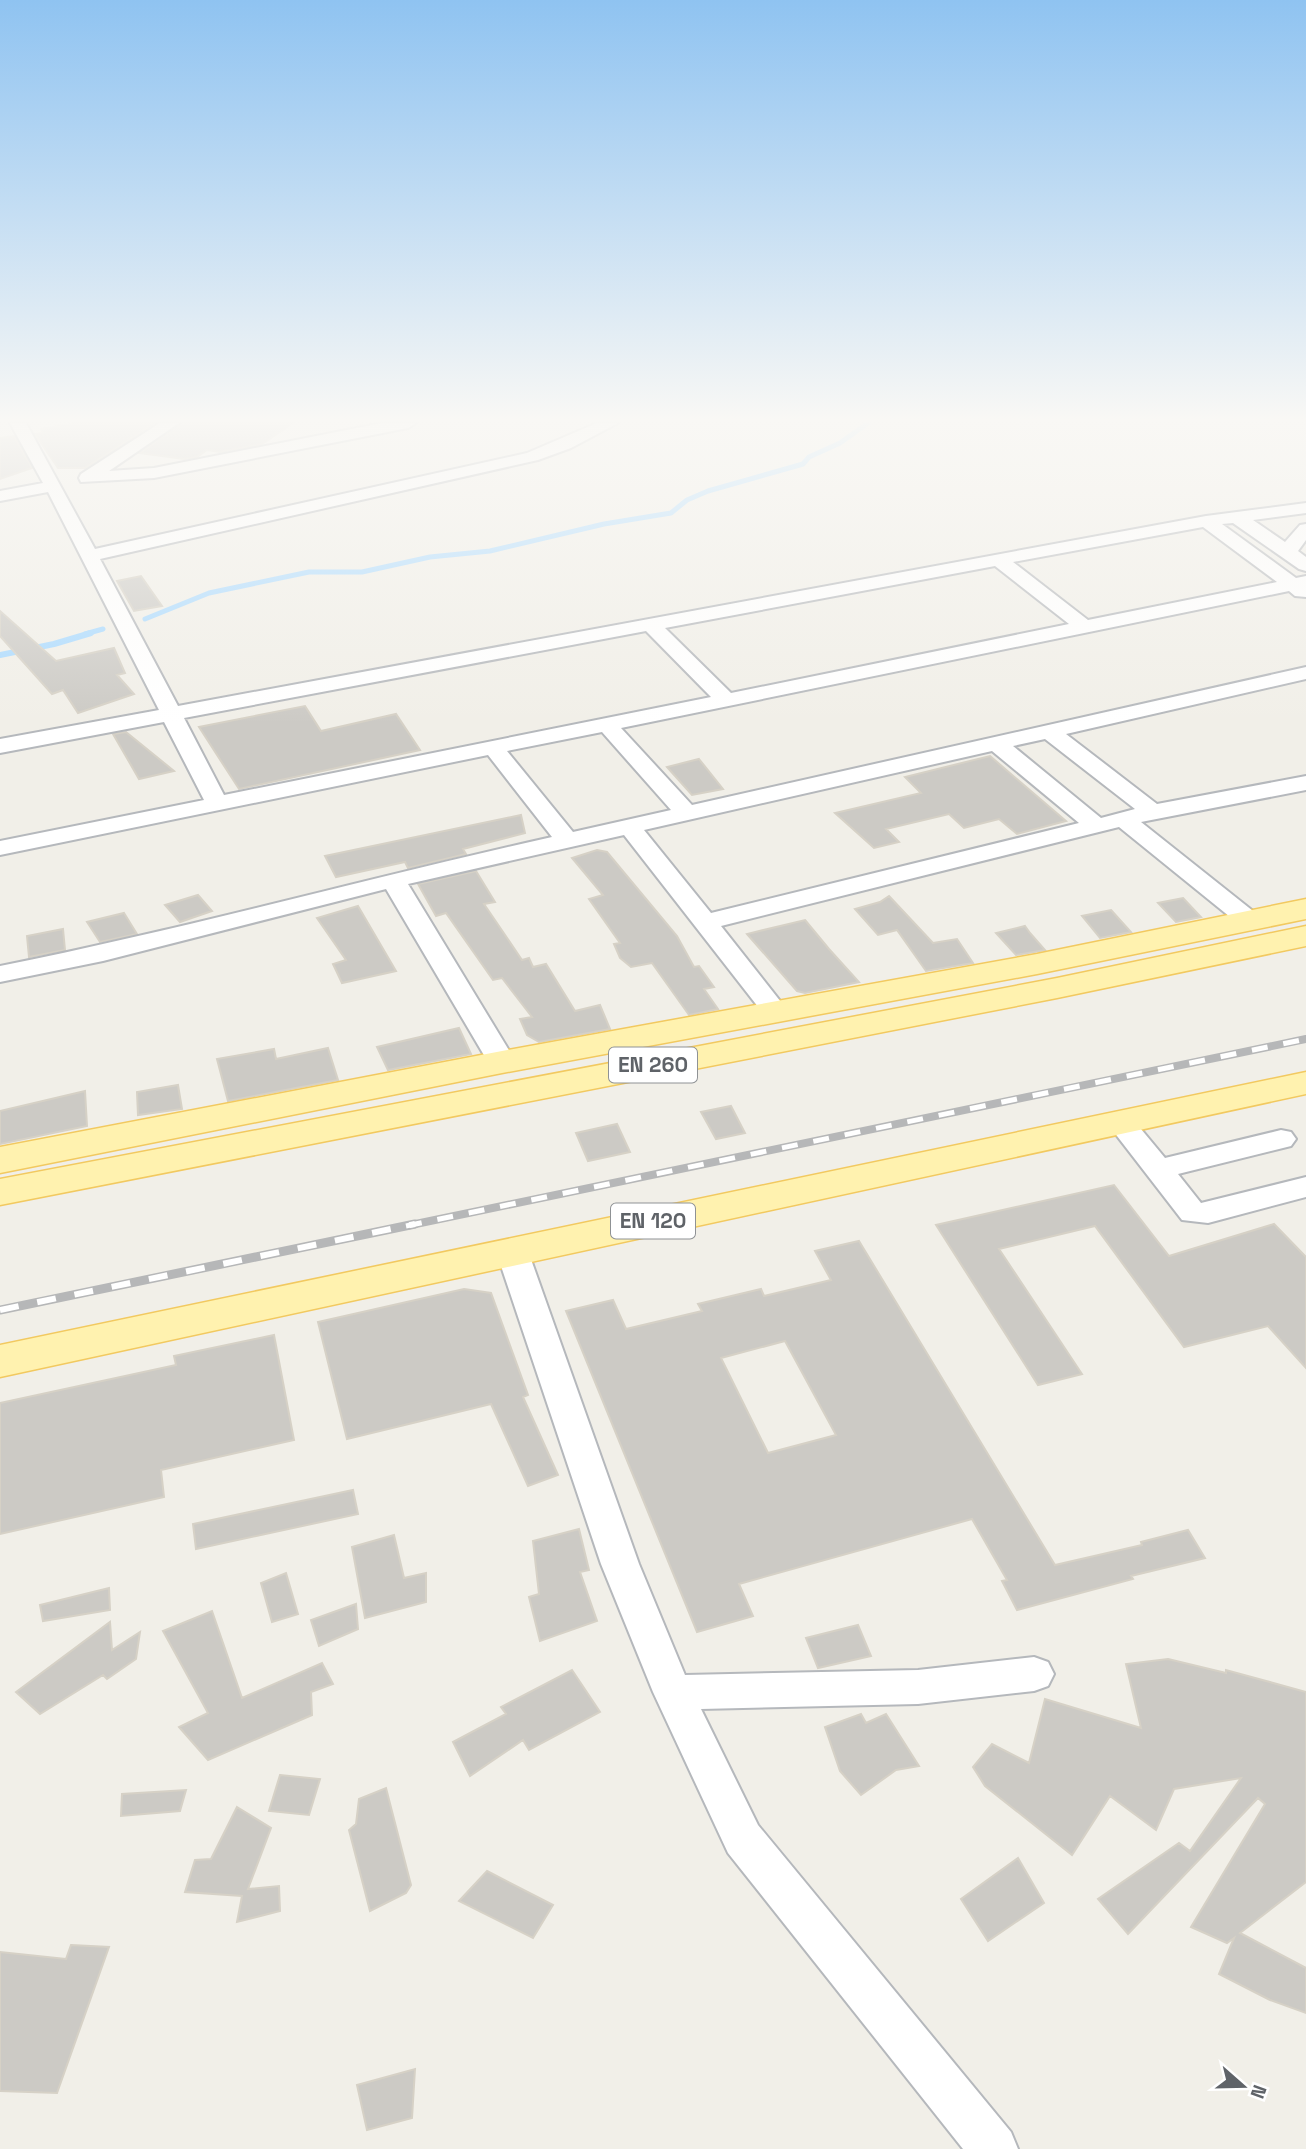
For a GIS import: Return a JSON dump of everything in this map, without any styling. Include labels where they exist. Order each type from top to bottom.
[{"type":"main road","name":"EN 260","points":[[0,1160],[146,1149],[1047,976],[1249,920],[1306,909]]},
{"type":"main road","name":"EN 260","points":[[0,1192],[146,1149],[502,1062],[775,1011],[1047,976],[1306,936]]},
{"type":"main road","name":"EN 120","points":[[0,1361],[1306,1083]]},
{"type":"street","points":[[72,523],[217,803]]},
{"type":"street","points":[[88,556],[236,523]]},
{"type":"street","points":[[0,746],[1194,523]]},
{"type":"street","points":[[1209,523],[1301,587]]},
{"type":"street","points":[[1246,523],[1306,565]]},
{"type":"street","points":[[1287,552],[1306,529]]},
{"type":"street","points":[[1000,561],[1083,626]]},
{"type":"street","points":[[0,848],[494,749],[1083,626],[1301,587]]},
{"type":"street","points":[[652,626],[726,700]]},
{"type":"street","points":[[0,974],[116,950],[393,880],[1306,673]]},
{"type":"street","points":[[607,725],[686,813]]},
{"type":"street","points":[[1048,730],[1153,813]]},
{"type":"street","points":[[995,742],[1097,826]]},
{"type":"street","points":[[494,749],[567,841]]},
{"type":"street","points":[[708,922],[1097,826],[1306,783]]},
{"type":"street","points":[[1124,820],[1249,920]]},
{"type":"street","points":[[629,826],[708,922],[775,1011]]},
{"type":"street","points":[[393,880],[502,1062]]},
{"type":"street","points":[[1121,1123],[1193,1213],[1208,1213],[1306,1187]]},
{"type":"street","points":[[1158,1169],[1281,1139]]},
{"type":"street","points":[[512,1251],[620,1564],[673,1692],[743,1839],[994,2149]]},
{"type":"street","points":[[673,1692],[918,1687],[1034,1674]]},
{"type":"building","points":[[141,576],[162,606],[134,611],[117,581]]},
{"type":"building","points":[[0,611],[56,661],[114,648],[125,673],[117,675],[134,694],[78,713],[63,690],[52,694],[0,636]]},
{"type":"building","points":[[305,706],[321,731],[396,714],[420,750],[239,789],[199,727]]},
{"type":"building","points":[[126,732],[174,771],[139,779],[113,734]]},
{"type":"building","points":[[990,756],[1066,821],[1017,834],[999,819],[964,828],[949,814],[886,829],[899,842],[874,848],[835,813],[921,793],[905,777]]},
{"type":"building","points":[[699,759],[723,789],[692,795],[667,767]]},
{"type":"building","points":[[521,815],[525,833],[463,849],[466,854],[408,868],[405,862],[336,877],[325,856]]},
{"type":"building","points":[[597,850],[607,852],[677,936],[694,967],[699,966],[714,987],[704,989],[718,1009],[689,1015],[652,963],[631,967],[620,958],[614,944],[620,943],[589,899],[603,895],[572,858]]},
{"type":"building","points":[[476,871],[495,902],[484,904],[522,960],[529,958],[533,967],[546,964],[575,1011],[600,1005],[610,1029],[539,1042],[527,1035],[520,1019],[532,1017],[502,978],[493,980],[446,913],[436,916],[418,884]]},
{"type":"building","points":[[198,895],[212,911],[180,922],[165,905]]},
{"type":"building","points":[[889,896],[933,943],[957,939],[973,963],[926,971],[897,930],[878,935],[855,909],[880,902]]},
{"type":"building","points":[[1183,898],[1201,917],[1176,922],[1158,903]]},
{"type":"building","points":[[358,906],[396,971],[342,983],[333,964],[346,960],[317,918]]},
{"type":"building","points":[[1111,910],[1131,932],[1100,938],[1082,916]]},
{"type":"building","points":[[124,913],[137,934],[100,942],[87,922]]},
{"type":"building","points":[[805,920],[859,982],[805,993],[797,991],[747,934]]},
{"type":"building","points":[[1025,926],[1045,950],[1016,955],[996,933]]},
{"type":"building","points":[[63,929],[65,950],[29,957],[27,936]]},
{"type":"building","points":[[459,1028],[471,1054],[388,1070],[377,1047]]},
{"type":"building","points":[[328,1048],[338,1080],[228,1101],[217,1059],[274,1049],[276,1059]]},
{"type":"building","points":[[178,1085],[182,1109],[138,1115],[137,1092]]},
{"type":"building","points":[[85,1091],[87,1126],[0,1144],[0,1111]]},
{"type":"building","points":[[731,1106],[745,1133],[716,1139],[701,1112]]},
{"type":"building","points":[[617,1124],[630,1152],[588,1161],[576,1133]]},
{"type":"building","points":[[1114,1185],[1169,1256],[1274,1224],[1306,1257],[1306,1368],[1268,1326],[1184,1347],[1095,1226],[999,1249],[1082,1374],[1038,1385],[936,1225]]},
{"type":"building","points":[[859,1241],[1055,1565],[1142,1545],[1141,1542],[1188,1530],[1205,1558],[1131,1576],[1133,1579],[1017,1610],[1002,1581],[1007,1580],[972,1519],[739,1584],[753,1616],[697,1632],[566,1311],[613,1300],[626,1329],[702,1311],[698,1304],[761,1289],[764,1296],[831,1280],[815,1251]],"holes":[[[785,1341],[836,1435],[768,1453],[721,1358]]]},
{"type":"building","points":[[464,1289],[491,1293],[528,1395],[523,1397],[558,1475],[528,1486],[491,1404],[347,1439],[318,1322]]},
{"type":"building","points":[[274,1335],[294,1440],[161,1470],[164,1497],[0,1534],[0,1403],[176,1365],[174,1356]]},
{"type":"building","points":[[353,1490],[358,1514],[196,1549],[193,1524]]},
{"type":"building","points":[[579,1529],[589,1570],[580,1572],[597,1621],[540,1641],[529,1597],[539,1594],[533,1541]]},
{"type":"building","points":[[394,1535],[404,1578],[426,1573],[426,1602],[365,1618],[352,1547]]},
{"type":"building","points":[[286,1573],[298,1614],[272,1622],[261,1583]]},
{"type":"building","points":[[109,1588],[110,1610],[43,1621],[40,1605]]},
{"type":"building","points":[[356,1604],[358,1629],[319,1646],[311,1620]]},
{"type":"building","points":[[212,1611],[242,1698],[322,1663],[333,1684],[311,1692],[312,1715],[208,1760],[179,1727],[208,1713],[163,1631]]},
{"type":"building","points":[[110,1622],[112,1650],[140,1632],[136,1659],[107,1679],[103,1675],[40,1714],[16,1692]]},
{"type":"building","points":[[858,1625],[871,1656],[818,1668],[806,1638]]},
{"type":"building","points":[[1168,1659],[1226,1673],[1226,1670],[1306,1692],[1306,1882],[1240,1933],[1306,1968],[1306,2013],[1270,2000],[1219,1974],[1234,1938],[1227,1943],[1191,1927],[1265,1804],[1258,1798],[1128,1934],[1098,1899],[1179,1843],[1190,1851],[1241,1778],[1174,1789],[1156,1830],[1110,1796],[1072,1855],[985,1786],[973,1767],[992,1744],[1029,1763],[1045,1699],[1141,1728],[1126,1664]]},
{"type":"building","points":[[572,1670],[600,1712],[529,1750],[523,1740],[470,1776],[453,1742],[506,1714],[501,1707]]},
{"type":"building","points":[[861,1714],[866,1723],[886,1714],[919,1766],[896,1770],[861,1795],[840,1771],[825,1727]]},
{"type":"building","points":[[280,1775],[320,1779],[309,1815],[269,1811]]},
{"type":"building","points":[[386,1788],[411,1885],[406,1893],[370,1911],[349,1830],[356,1824],[359,1799]]},
{"type":"building","points":[[186,1790],[180,1811],[121,1816],[122,1794]]},
{"type":"building","points":[[237,1807],[271,1828],[248,1889],[279,1886],[280,1911],[237,1922],[242,1896],[185,1892],[195,1860],[211,1859]]},
{"type":"building","points":[[1018,1858],[1044,1903],[988,1941],[961,1899]]},
{"type":"building","points":[[487,1871],[553,1905],[533,1938],[459,1901]]},
{"type":"building","points":[[71,1945],[109,1947],[57,2093],[0,2091],[0,1952],[66,1959]]},
{"type":"building","points":[[415,2069],[412,2118],[367,2130],[357,2085]]},
{"type":"waterway","points":[[145,619],[209,593],[309,572],[362,572],[430,557],[490,551],[608,523]]},
{"type":"waterway","points":[[85,634],[103,629]]},
{"type":"waterway","points":[[0,655],[91,633]]},
{"type":"railway","points":[[406,1226],[1306,1039]]},
{"type":"railway","points":[[0,1310],[415,1224]]}]
